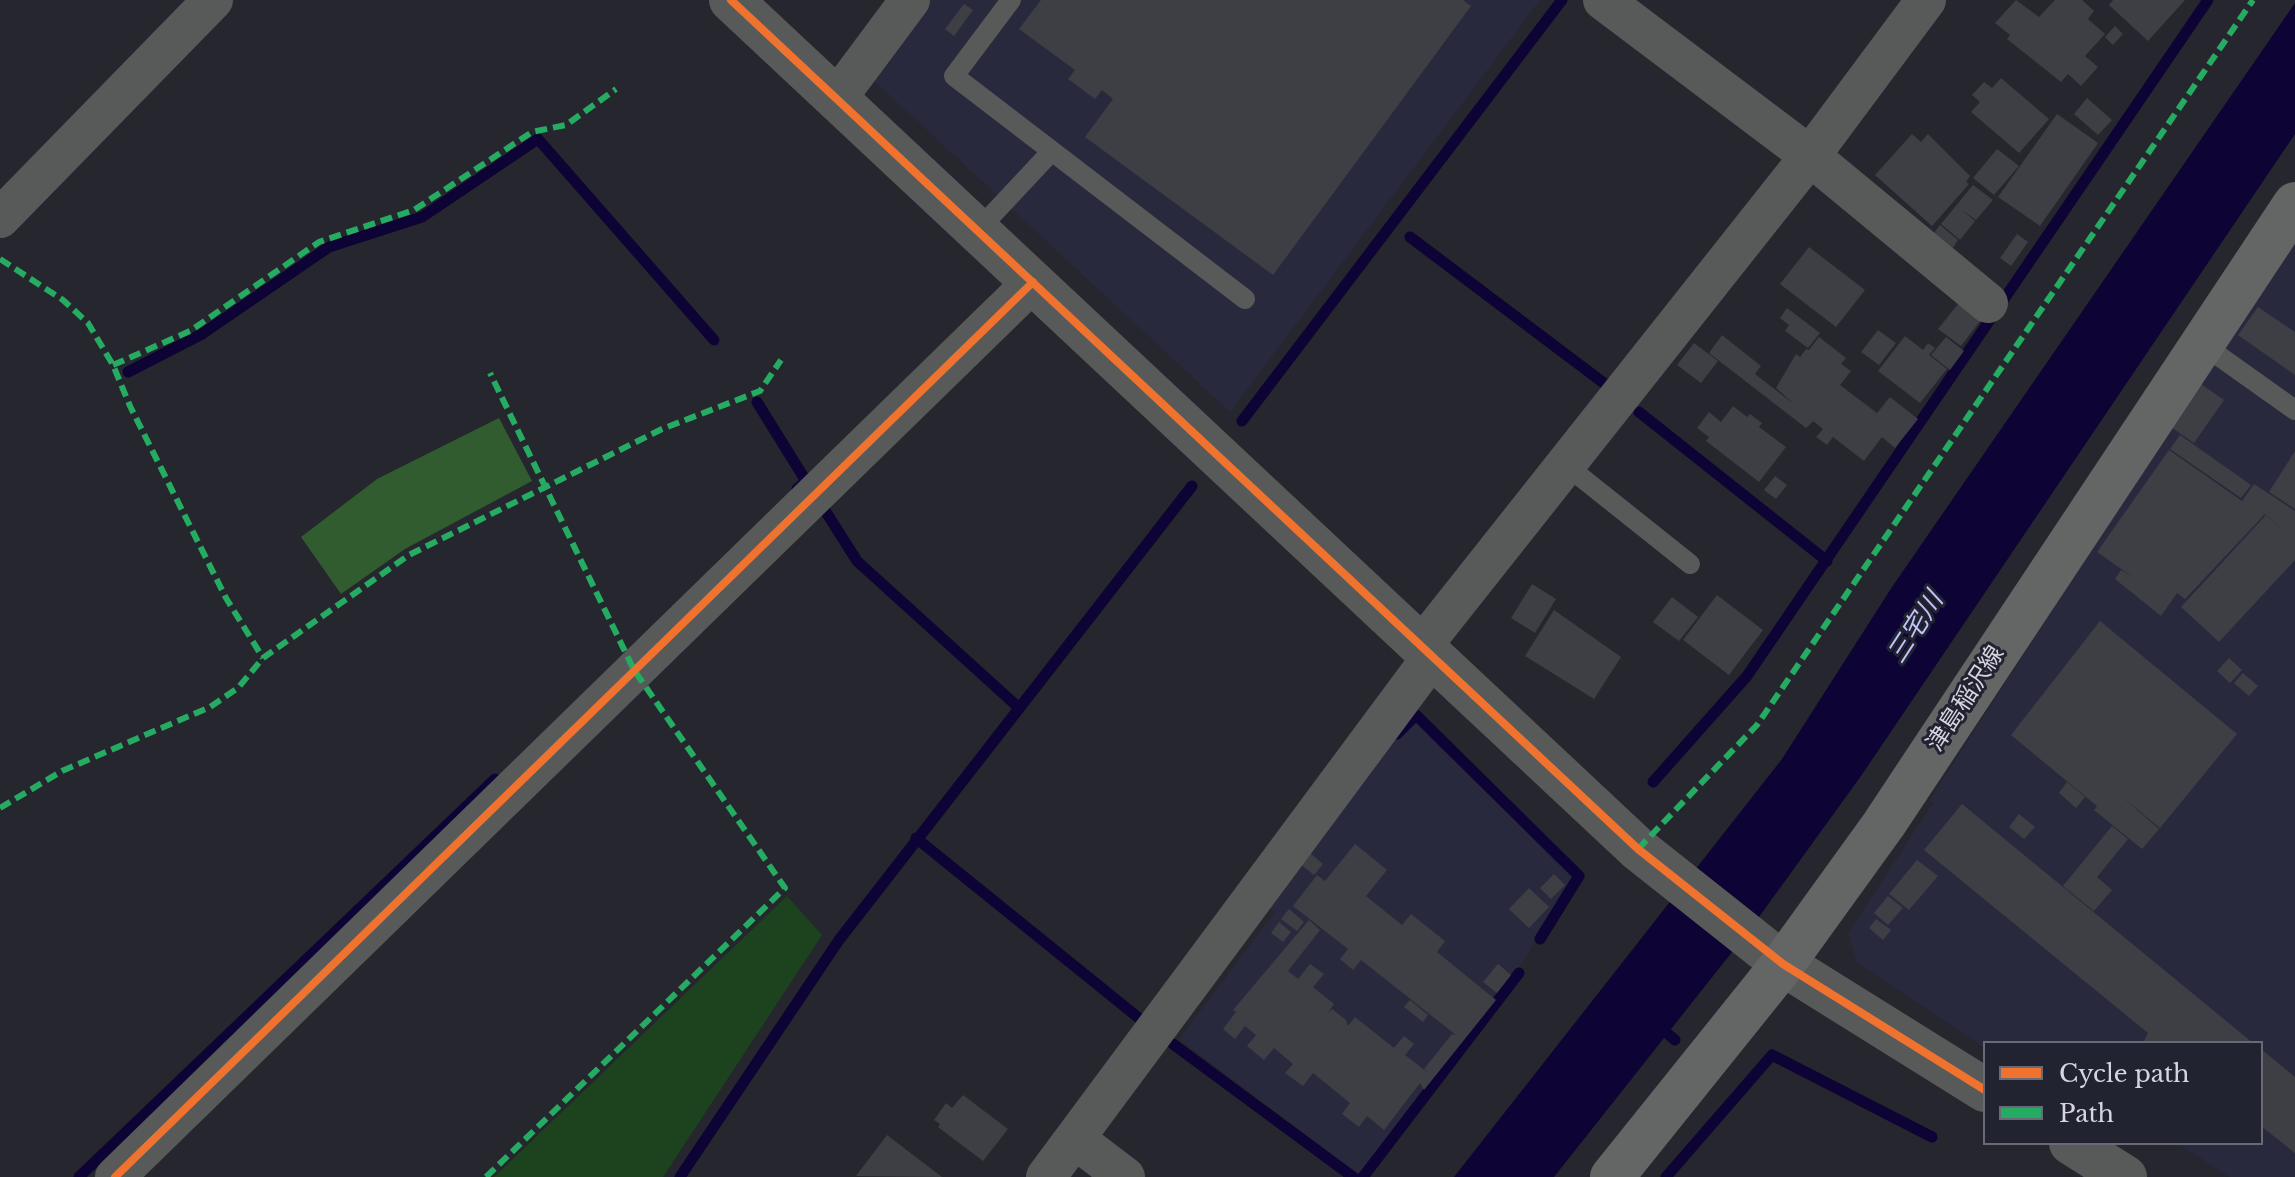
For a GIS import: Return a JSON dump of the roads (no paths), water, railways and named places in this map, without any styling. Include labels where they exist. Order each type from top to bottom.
[{"type":"main road","name":"津島稲沢線","points":[[1612,1177],[1774,957],[1884,824],[2295,204]]},
{"type":"street","points":[[0,218],[213,0]]},
{"type":"street","points":[[731,0],[1655,863],[1774,957],[1983,1089]]},
{"type":"street","points":[[837,98],[910,0]]},
{"type":"street","points":[[1603,0],[1810,156],[1988,303]]},
{"type":"street","points":[[1046,1177],[1426,652],[1810,156],[1926,0]]},
{"type":"street","points":[[115,1177],[1033,282]]},
{"type":"street","points":[[1075,1139],[1125,1177]]},
{"type":"street","points":[[2074,1145],[2125,1177]]},
{"type":"lane","points":[[1011,0],[954,76],[1245,299]]},
{"type":"lane","points":[[978,230],[1052,151]]},
{"type":"lane","points":[[2202,344],[2295,410]]},
{"type":"lane","points":[[1567,466],[1690,564]]},
{"type":"water","name":"三宅川","points":[[2295,3],[2295,134],[1861,776],[1751,928],[1554,1177],[1454,1177],[1782,759],[1892,587]]},
{"type":"waterway","points":[[1242,421],[1562,0]]},
{"type":"waterway","points":[[1653,782],[1747,676],[2208,0]]},
{"type":"waterway","points":[[128,372],[202,334],[329,247],[422,217],[538,139],[714,340]]},
{"type":"waterway","points":[[1410,237],[1609,387]]},
{"type":"waterway","points":[[757,402],[806,481],[797,489]]},
{"type":"waterway","points":[[1639,412],[1827,561]]},
{"type":"waterway","points":[[680,1177],[839,940],[1192,486]]},
{"type":"waterway","points":[[826,512],[857,561],[1018,707]]},
{"type":"waterway","points":[[1397,734],[1416,715],[1579,876],[1540,939]]},
{"type":"waterway","points":[[79,1177],[495,779]]},
{"type":"waterway","points":[[916,838],[1140,1019]]},
{"type":"waterway","points":[[1363,1177],[1519,973]]},
{"type":"waterway","points":[[1657,1025],[1675,1040]]},
{"type":"waterway","points":[[1173,1044],[1353,1177]]},
{"type":"waterway","points":[[1666,1177],[1772,1055],[1932,1137]]}]
